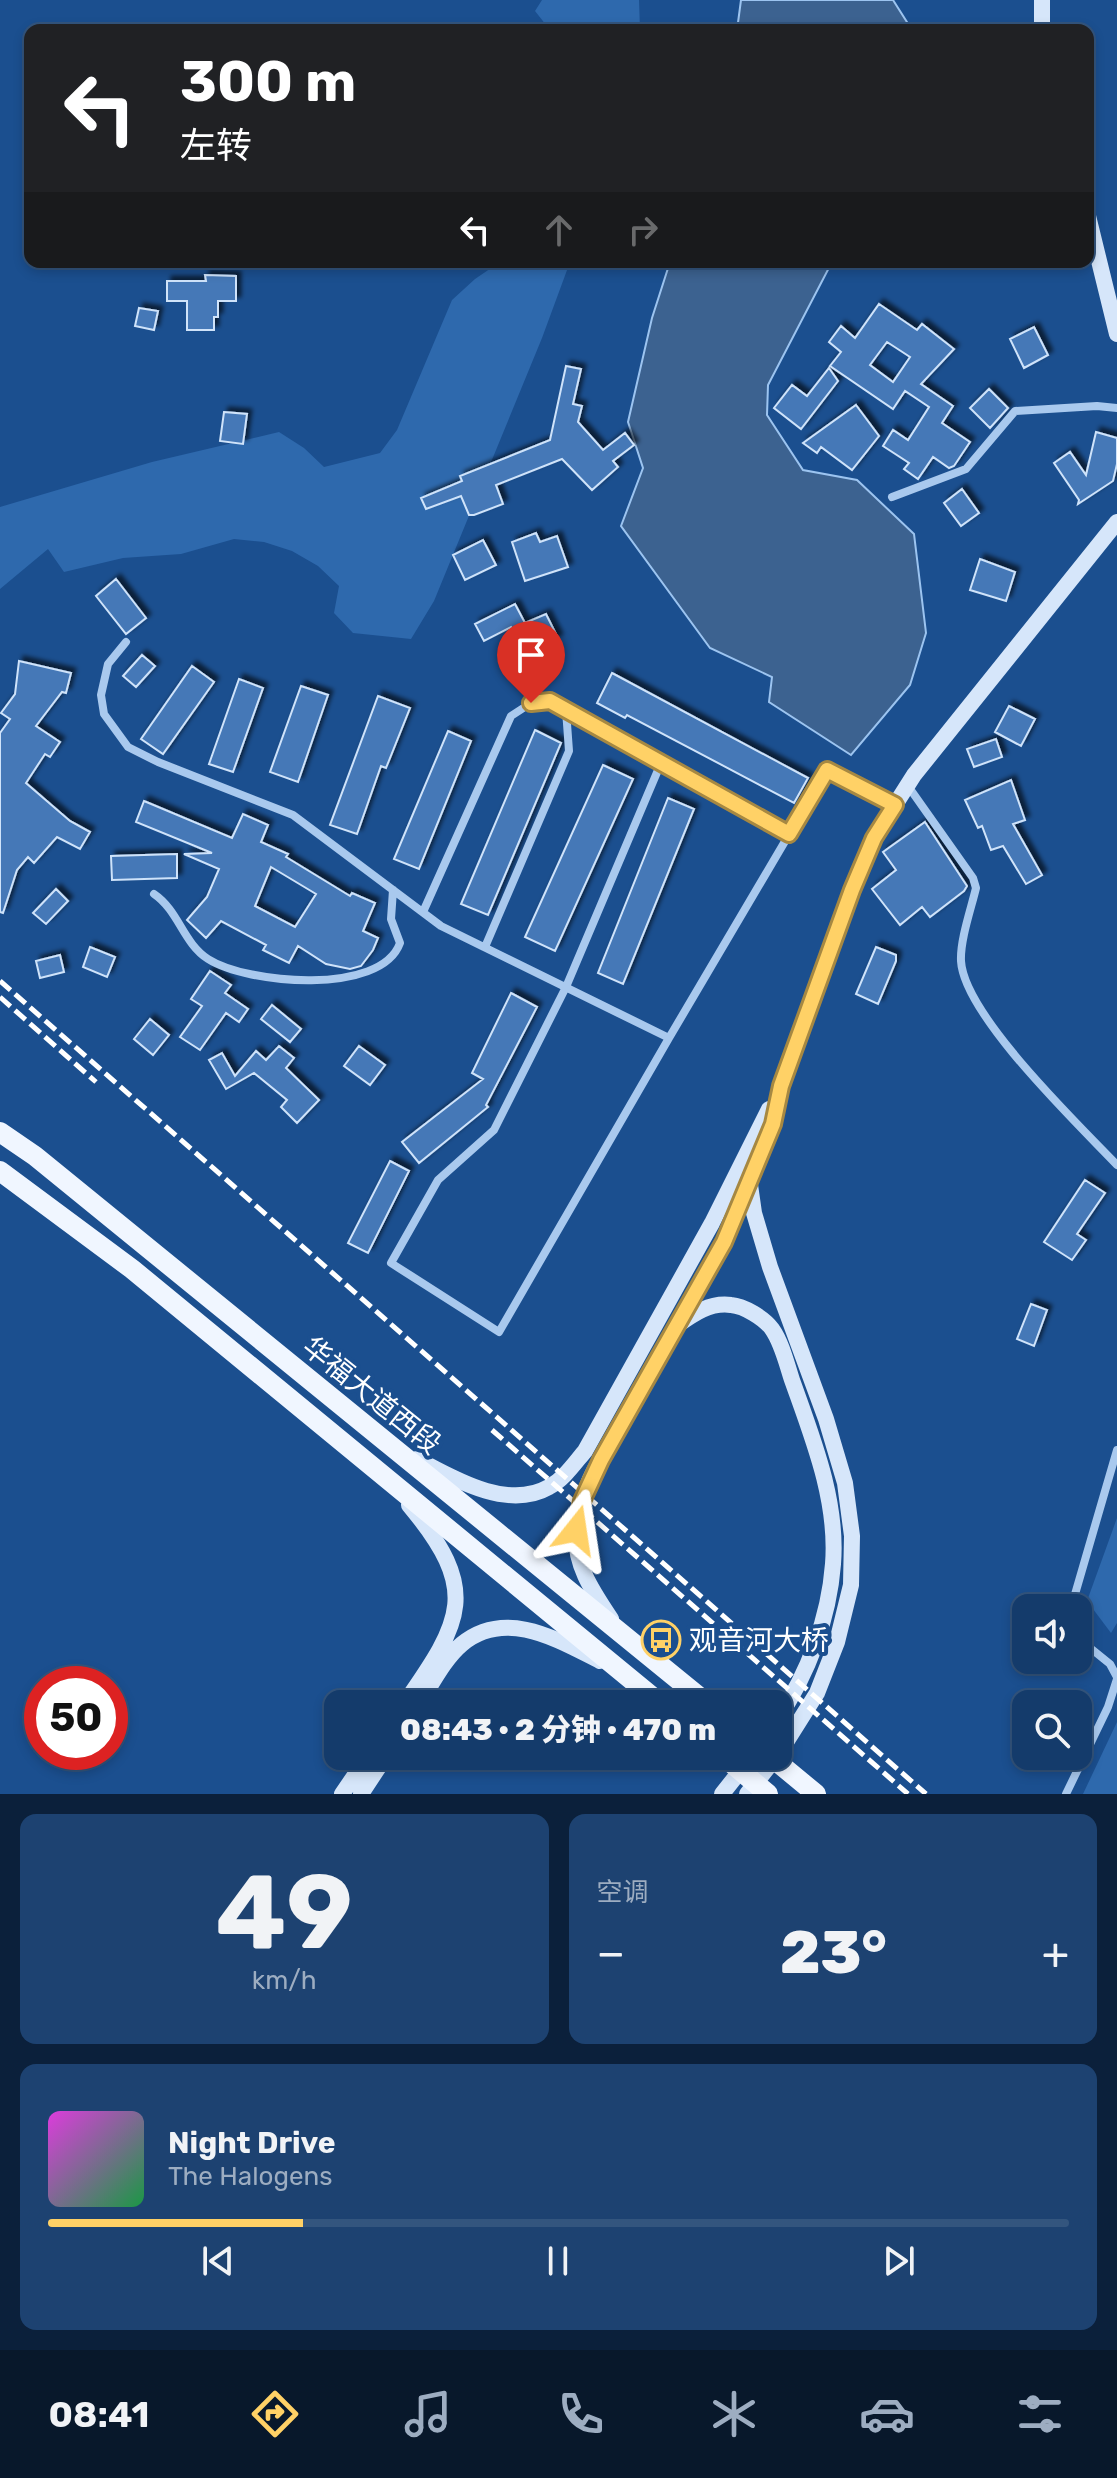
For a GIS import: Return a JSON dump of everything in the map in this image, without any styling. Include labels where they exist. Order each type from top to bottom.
[{"type":"main road","points":[[1042,0],[1042,24]]},
{"type":"main road","points":[[1094,240],[1117,334]]},
{"type":"main road","points":[[388,1444],[467,1485],[519,1495],[547,1489],[567,1473],[585,1451],[712,1223],[781,1086],[874,838],[907,786],[1117,522]]},
{"type":"main road","points":[[620,1634],[586,1581],[578,1555],[576,1530],[582,1501],[601,1460],[724,1242],[773,1124],[781,1086]]},
{"type":"main road","name":"华福大道西段","points":[[0,1132],[35,1156],[690,1690]]},
{"type":"main road","name":"华福大道西段","points":[[0,1171],[132,1269],[644,1690]]},
{"type":"main road","points":[[749,1178],[754,1213],[770,1267],[826,1419],[845,1483],[852,1536],[851,1585],[837,1642],[817,1693],[792,1733]]},
{"type":"main road","points":[[675,1327],[699,1311],[716,1305],[733,1305],[749,1312],[772,1329],[803,1411],[830,1499],[833,1562],[826,1612],[805,1670],[792,1693]]},
{"type":"main road","points":[[392,1485],[442,1549],[457,1592],[448,1634],[438,1655],[414,1690]]},
{"type":"main road","points":[[428,1690],[463,1643],[486,1631],[507,1627],[547,1635],[621,1671]]},
{"type":"main road","points":[[342,1794],[358,1770]]},
{"type":"main road","points":[[361,1794],[377,1770]]},
{"type":"main road","points":[[740,1770],[768,1794]]},
{"type":"main road","points":[[722,1794],[741,1770]]},
{"type":"main road","points":[[747,1794],[767,1770]]},
{"type":"main road","points":[[787,1770],[816,1794]]},
{"type":"street","points":[[892,497],[966,469],[1015,411],[1097,406],[1117,408]]},
{"type":"street","points":[[126,642],[108,664],[101,695],[104,714],[128,747],[158,762],[293,815],[441,926],[669,1038]]},
{"type":"street","points":[[423,912],[511,716],[531,703],[550,701],[789,834]]},
{"type":"street","points":[[485,947],[569,751],[566,710]]},
{"type":"street","points":[[661,763],[566,987],[494,1130],[438,1180],[391,1263],[499,1332],[827,770],[895,805]]},
{"type":"street","points":[[907,786],[973,878],[976,888],[961,959],[964,979],[1009,1050],[1117,1165]]},
{"type":"street","points":[[154,894],[168,906],[192,944],[211,961],[232,971],[286,979],[321,980],[362,974],[391,959],[400,943],[391,919],[393,890]]},
{"type":"street","points":[[1075,1594],[1117,1450]]},
{"type":"street","points":[[1066,1794],[1108,1707],[1117,1678],[1110,1664],[1092,1649]]},
{"type":"shaded area","points":[[542,0],[639,0],[640,24],[545,24],[535,11]]},
{"type":"shaded area","points":[[741,0],[893,0],[908,24],[738,24]]},
{"type":"shaded area","points":[[491,268],[568,268],[434,601],[411,639],[353,633],[334,613],[339,586],[318,566],[292,551],[264,542],[234,539],[181,554],[123,558],[64,572],[48,549],[0,589],[0,507],[152,462],[279,432],[304,448],[324,467],[380,453],[397,430],[452,300]]},
{"type":"shaded area","points":[[668,268],[829,268],[768,385],[767,415],[803,470],[857,480],[914,534],[926,633],[910,685],[851,755],[769,702],[772,677],[710,648],[621,526],[643,468],[628,422],[652,318]]},
{"type":"shaded area","points":[[1117,1518],[1117,1623],[1111,1633],[1092,1608],[1092,1594],[1090,1594]]},
{"type":"shaded area","points":[[1117,1722],[1117,1794],[1083,1794]]},
{"type":"building","points":[[205,275],[236,276],[236,301],[218,301],[214,330],[187,330],[187,301],[167,301],[167,281],[206,281]]},
{"type":"building","points":[[879,304],[917,330],[922,324],[954,349],[921,384],[953,406],[942,423],[970,442],[954,466],[949,468],[933,457],[918,479],[904,469],[909,463],[883,446],[893,430],[908,440],[929,407],[905,391],[893,409],[830,366],[841,352],[829,342],[841,326],[855,338]],"holes":[[[887,342],[910,357],[893,382],[870,365]]]},
{"type":"building","points":[[139,308],[158,311],[154,330],[135,326]]},
{"type":"building","points":[[1034,327],[1048,355],[1024,368],[1010,339]]},
{"type":"building","points":[[566,366],[581,369],[573,404],[582,406],[578,422],[603,450],[625,433],[634,445],[613,461],[618,467],[592,490],[562,459],[496,485],[503,504],[474,515],[469,515],[461,496],[426,509],[421,498],[462,481],[460,476],[550,440]]},
{"type":"building","points":[[829,368],[838,381],[801,429],[774,408],[792,385],[807,396]]},
{"type":"building","points":[[989,389],[1008,408],[990,428],[970,408]]},
{"type":"building","points":[[856,405],[879,436],[852,470],[821,447],[817,453],[803,443]]},
{"type":"building","points":[[224,412],[247,414],[243,444],[220,441]]},
{"type":"building","points":[[1096,432],[1117,438],[1117,464],[1113,481],[1078,504],[1079,500],[1054,463],[1070,452],[1086,475]]},
{"type":"building","points":[[962,489],[979,513],[961,526],[944,503]]},
{"type":"building","points":[[536,533],[540,542],[557,536],[568,567],[525,581],[512,542]]},
{"type":"building","points":[[483,540],[496,565],[465,580],[453,555]]},
{"type":"building","points":[[980,559],[1015,572],[1006,601],[970,590]]},
{"type":"building","points":[[116,579],[146,618],[126,634],[96,596]]},
{"type":"building","points":[[515,604],[525,623],[546,614],[558,638],[529,653],[521,637],[517,639],[511,627],[484,641],[475,624]]},
{"type":"building","points":[[142,655],[155,666],[136,687],[123,676]]},
{"type":"building","points":[[19,661],[71,673],[66,693],[62,692],[36,726],[60,742],[50,757],[45,754],[26,783],[70,821],[90,832],[80,849],[57,837],[34,863],[28,857],[17,870],[3,913],[0,912],[0,733],[10,719],[1,713],[15,694]]},
{"type":"building","points":[[192,666],[214,682],[163,754],[141,739]]},
{"type":"building","points":[[612,673],[808,778],[794,803],[627,715],[625,718],[597,703]]},
{"type":"building","points":[[239,679],[263,688],[233,772],[209,764]]},
{"type":"building","points":[[301,686],[328,695],[298,782],[270,772]]},
{"type":"building","points":[[378,696],[410,708],[386,768],[381,766],[357,834],[330,825]]},
{"type":"building","points":[[1009,706],[1035,719],[1021,746],[995,732]]},
{"type":"building","points":[[535,730],[561,743],[488,915],[461,904]]},
{"type":"building","points":[[448,731],[471,741],[419,869],[394,859]]},
{"type":"building","points":[[996,739],[1002,757],[974,767],[967,749]]},
{"type":"building","points":[[603,765],[633,779],[555,951],[525,937]]},
{"type":"building","points":[[1011,780],[1025,820],[1013,824],[1042,875],[1026,884],[1003,846],[991,850],[982,826],[978,828],[965,800]]},
{"type":"building","points":[[668,798],[694,809],[623,984],[598,973]]},
{"type":"building","points":[[144,801],[232,838],[243,814],[268,825],[261,842],[288,854],[286,857],[350,896],[352,893],[375,903],[363,931],[378,938],[373,950],[361,966],[350,969],[326,964],[298,946],[289,963],[263,950],[266,945],[221,921],[206,938],[187,920],[207,897],[219,869],[184,854],[212,853],[136,822]],"holes":[[[271,867],[316,894],[295,927],[255,906]]]},
{"type":"building","points":[[925,822],[967,886],[930,917],[922,907],[900,925],[872,889],[896,870],[883,852]]},
{"type":"building","points":[[177,854],[177,878],[112,880],[111,856]]},
{"type":"building","points":[[56,889],[68,901],[46,924],[33,913]]},
{"type":"building","points":[[90,947],[115,957],[107,977],[83,967]]},
{"type":"building","points":[[876,947],[896,955],[878,1004],[856,994]]},
{"type":"building","points":[[60,955],[64,972],[40,978],[36,961]]},
{"type":"building","points":[[210,971],[231,985],[225,993],[248,1009],[239,1022],[226,1013],[200,1050],[180,1037],[202,1006],[191,999]]},
{"type":"building","points":[[511,993],[537,1007],[486,1105],[488,1107],[419,1163],[402,1142],[483,1079],[472,1073]]},
{"type":"building","points":[[272,1005],[301,1029],[290,1042],[261,1019]]},
{"type":"building","points":[[150,1019],[169,1035],[153,1055],[134,1039]]},
{"type":"building","points":[[279,1046],[294,1058],[286,1068],[319,1100],[297,1123],[281,1107],[287,1100],[254,1073],[226,1089],[209,1060],[222,1053],[235,1076],[256,1051],[266,1060]]},
{"type":"building","points":[[359,1046],[385,1065],[370,1085],[344,1066]]},
{"type":"building","points":[[390,1161],[409,1171],[368,1253],[348,1243]]},
{"type":"building","points":[[1085,1180],[1105,1193],[1077,1234],[1086,1240],[1072,1260],[1044,1242]]},
{"type":"building","points":[[1031,1304],[1047,1310],[1034,1346],[1017,1339]]},
{"type":"railway","points":[[0,981],[926,1794]]},
{"type":"railway","points":[[0,997],[96,1082]]},
{"type":"railway","points":[[492,1430],[908,1794]]},
{"type":"place","name":"观音河大桥","points":[[661,1640]]},
{"type":"route","points":[[531,703],[550,701],[789,834],[827,770],[895,805],[874,838],[852,890],[781,1086],[773,1124],[739,1208],[724,1242],[601,1460],[582,1501],[576,1530]]}]
